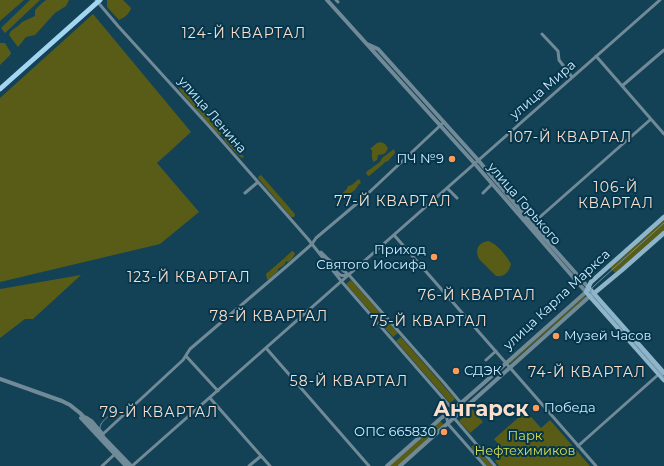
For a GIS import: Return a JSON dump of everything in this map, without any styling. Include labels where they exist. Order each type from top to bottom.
[{"type":"main road","points":[[0,89],[98,1]]},
{"type":"main road","name":"улица Карла Маркса","points":[[587,289],[591,282],[664,217]]},
{"type":"main road","name":"улица Карла Маркса","points":[[592,294],[664,233]]},
{"type":"main road","name":"улица Горького","points":[[587,289],[662,372],[664,380]]},
{"type":"street","name":"улица Горького","points":[[327,0],[587,289]]},
{"type":"street","name":"улица Мира","points":[[132,466],[660,0]]},
{"type":"street","name":"улица Ленина","points":[[98,1],[118,26],[204,120],[312,244],[342,282],[453,409],[461,411],[461,403],[349,275],[328,259],[312,244]]},
{"type":"street","points":[[542,34],[558,51],[559,60],[572,77]]},
{"type":"street","name":"улица Горького","points":[[365,43],[378,49],[478,160],[530,225]]},
{"type":"street","points":[[622,86],[664,50]]},
{"type":"street","points":[[596,56],[664,134]]},
{"type":"street","points":[[397,79],[401,75]]},
{"type":"street","points":[[530,225],[651,119]]},
{"type":"street","points":[[103,437],[186,356],[190,350],[271,281],[312,244],[316,238],[361,200],[444,122]]},
{"type":"street","points":[[245,193],[258,182]]},
{"type":"street","points":[[483,193],[492,184]]},
{"type":"street","points":[[447,188],[457,198]]},
{"type":"street","points":[[394,235],[596,466]]},
{"type":"street","points":[[327,263],[341,275],[349,275]]},
{"type":"street","name":"улица Карла Маркса","points":[[387,466],[446,414],[461,403],[587,289]]},
{"type":"street","name":"улица Карла Маркса","points":[[400,466],[592,294]]},
{"type":"street","points":[[393,340],[401,334]]},
{"type":"street","points":[[266,348],[369,466]]},
{"type":"street","points":[[486,360],[496,351]]},
{"type":"street","points":[[186,356],[218,391]]},
{"type":"street","points":[[578,446],[662,372]]},
{"type":"street","points":[[0,379],[70,405],[80,413],[117,453],[132,466]]},
{"type":"street","points":[[210,398],[270,466]]},
{"type":"street","points":[[70,405],[80,417],[103,437]]},
{"type":"street","points":[[446,414],[454,418],[495,466]]},
{"type":"street","points":[[446,414],[448,424],[485,466]]},
{"type":"street","points":[[102,466],[117,453]]},
{"type":"street","points":[[249,466],[261,456]]},
{"type":"street","points":[[122,458],[126,466]]},
{"type":"green space","points":[[0,0],[24,0],[0,21]]},
{"type":"green space","points":[[30,0],[40,0],[5,33],[1,28]]},
{"type":"green space","points":[[46,0],[69,0],[66,6],[55,13],[35,35],[26,37],[18,47],[9,35],[11,31],[22,22],[35,16],[35,10]]},
{"type":"green space","points":[[107,0],[123,0],[131,8],[123,18],[119,20],[107,7]]},
{"type":"green space","points":[[93,14],[191,132],[157,163],[199,212],[160,244],[0,282],[0,98]]},
{"type":"green space","points":[[0,43],[5,43],[11,53],[0,65]]},
{"type":"green space","points":[[181,87],[221,131],[221,136],[180,91],[179,88]]},
{"type":"green space","points":[[226,136],[244,157],[242,158],[239,156],[225,141],[224,138]]},
{"type":"green space","points":[[381,142],[388,148],[384,154],[378,155],[377,160],[373,162],[372,150],[370,149],[377,143]]},
{"type":"green space","points":[[394,149],[395,153],[388,161],[369,176],[367,175],[366,172]]},
{"type":"green space","points":[[261,175],[294,213],[294,217],[291,217],[258,178]]},
{"type":"green space","points":[[359,179],[361,183],[355,190],[341,200],[339,196],[347,189],[348,186]]},
{"type":"green space","points":[[664,220],[664,230],[615,273],[610,268]]},
{"type":"green space","points":[[488,241],[501,250],[511,264],[508,272],[504,275],[496,276],[479,259],[477,250],[479,245]]},
{"type":"green space","points":[[292,251],[295,254],[292,259],[288,262],[286,261],[284,265],[268,280],[266,274]]},
{"type":"green space","points":[[81,275],[33,319],[25,319],[0,338],[0,289]]},
{"type":"green space","points":[[351,280],[398,333],[393,337],[346,284]]},
{"type":"green space","points":[[585,296],[586,297],[510,364],[509,363]]},
{"type":"green space","points":[[401,337],[455,399],[450,403],[396,341]]},
{"type":"green space","points":[[472,409],[483,422],[470,433],[459,421]]},
{"type":"green space","name":"Парк Нефтехимиков","points":[[526,411],[541,428],[550,420],[590,466],[499,466],[495,461],[505,452],[494,439]]},
{"type":"green space","points":[[440,421],[444,425],[398,466],[389,466]]},
{"type":"green space","points":[[474,445],[493,466],[487,466],[471,447]]},
{"type":"tram line","points":[[664,223],[591,289],[592,295],[664,378]]},
{"type":"tram line","points":[[114,412],[102,423],[100,433],[129,466]]},
{"type":"place","name":"ПЧ №9","points":[[452,159]]},
{"type":"place","name":"Приход Святого Иосифа","points":[[434,257]]},
{"type":"place","name":"Музей Часов","points":[[556,336]]},
{"type":"place","name":"СДЭК","points":[[456,371]]},
{"type":"place","name":"Победа","points":[[536,408]]},
{"type":"place","name":"ОПС 665830","points":[[444,432]]},
{"type":"district","name":"124-Й КВАРТАЛ","points":[[244,34]]},
{"type":"district","name":"107-Й КВАРТАЛ","points":[[570,138]]},
{"type":"district","name":"106-Й КВАРТАЛ","points":[[616,196]]},
{"type":"district","name":"77-Й КВАРТАЛ","points":[[393,202]]},
{"type":"district","name":"123-Й КВАРТАЛ","points":[[189,278]]},
{"type":"district","name":"76-Й КВАРТАЛ","points":[[477,296]]},
{"type":"district","name":"78-Й КВАРТАЛ","points":[[269,317]]},
{"type":"district","name":"75-Й КВАРТАЛ","points":[[429,322]]},
{"type":"district","name":"74-Й КВАРТАЛ","points":[[587,373]]},
{"type":"district","name":"58-Й КВАРТАЛ","points":[[349,382]]},
{"type":"district","name":"Ангарск","points":[[481,410]]},
{"type":"district","name":"79-Й КВАРТАЛ","points":[[159,413]]}]
